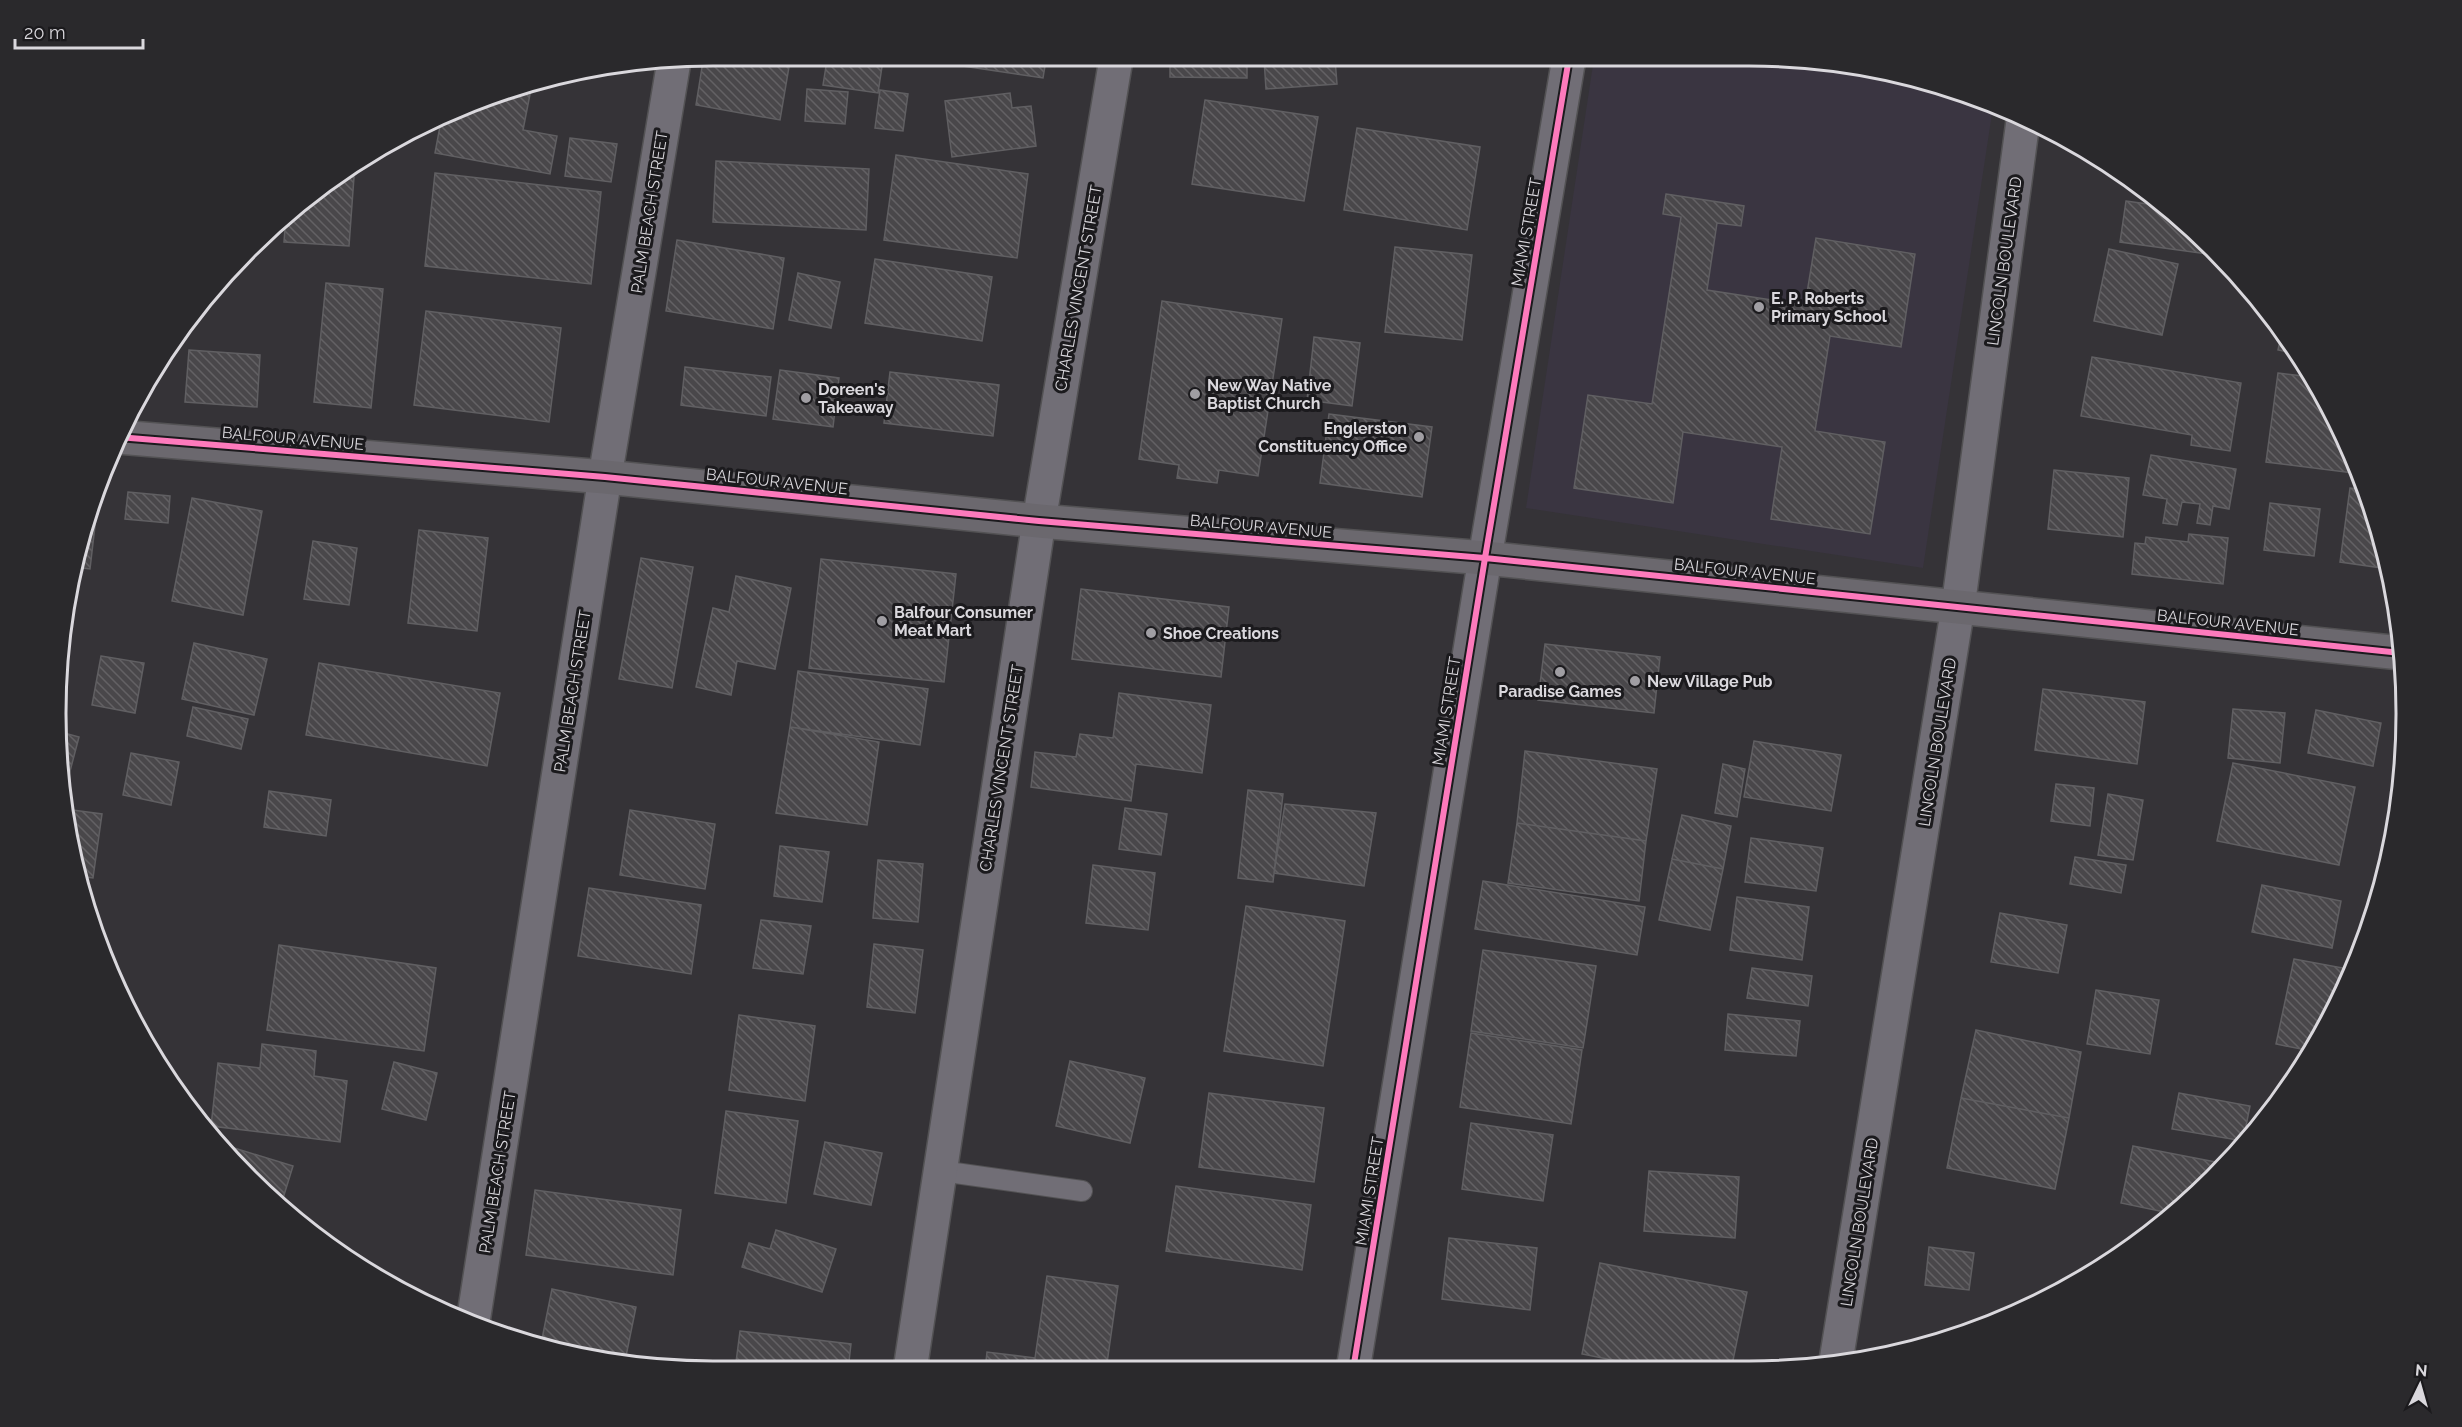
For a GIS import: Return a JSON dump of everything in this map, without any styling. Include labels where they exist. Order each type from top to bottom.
[{"type":"street","name":"CHARLES VINCENT STREET","points":[[911,1361],[1039,521],[1115,66]]},
{"type":"street","name":"MIAMI STREET","points":[[1354,1361],[1568,66]]},
{"type":"street","name":"PALM BEACH STREET","points":[[474,1315],[605,477],[673,67]]},
{"type":"street","name":"LINCOLN BOULEVARD","points":[[1837,1354],[1959,607],[2022,127]]},
{"type":"street","name":"BALFOUR AVENUE","points":[[128,438],[605,477],[1039,521],[1485,558],[2393,652]]},
{"type":"lane","points":[[940,1171],[1082,1191]]},
{"type":"shaded area","name":"E. P. Roberts Primary School","points":[[1593,66],[1791,67],[1875,78],[1957,100],[1992,113],[1923,568],[1526,508]]},
{"type":"building","points":[[702,66],[789,66],[780,120],[696,105]]},
{"type":"building","points":[[826,66],[882,66],[878,93],[823,85]]},
{"type":"building","points":[[962,66],[1045,66],[1043,78]]},
{"type":"building","points":[[1170,66],[1247,66],[1247,78],[1170,77]]},
{"type":"building","points":[[1264,66],[1336,66],[1337,84],[1266,89]]},
{"type":"building","points":[[807,89],[848,92],[845,124],[805,121]]},
{"type":"building","points":[[880,90],[908,94],[903,131],[875,128]]},
{"type":"building","points":[[530,93],[523,130],[557,136],[550,174],[435,153],[440,127],[505,100]]},
{"type":"building","points":[[1010,93],[1012,108],[1031,106],[1036,146],[952,157],[945,101]]},
{"type":"building","points":[[1205,100],[1318,117],[1304,201],[1192,184]]},
{"type":"building","points":[[1357,128],[1480,147],[1467,230],[1344,210]]},
{"type":"building","points":[[570,138],[617,144],[611,182],[565,176]]},
{"type":"building","points":[[896,155],[1028,174],[1017,258],[884,240]]},
{"type":"building","points":[[716,161],[869,169],[866,230],[713,222]]},
{"type":"building","points":[[435,173],[601,192],[591,284],[425,266]]},
{"type":"building","points":[[354,177],[349,246],[284,242],[287,227],[319,200]]},
{"type":"building","points":[[1666,194],[1744,206],[1741,226],[1717,223],[1707,290],[1805,305],[1816,238],[1915,254],[1901,347],[1830,336],[1815,431],[1885,442],[1870,534],[1771,519],[1782,447],[1683,432],[1673,503],[1574,488],[1588,395],[1652,404],[1681,217],[1663,214]]},
{"type":"building","points":[[2126,201],[2148,204],[2203,253],[2120,242]]},
{"type":"building","points":[[677,240],[784,258],[773,329],[666,311]]},
{"type":"building","points":[[1395,247],[1472,255],[1462,340],[1385,332]]},
{"type":"building","points":[[2109,249],[2178,264],[2162,335],[2094,321]]},
{"type":"building","points":[[875,259],[992,277],[982,341],[865,323]]},
{"type":"building","points":[[798,273],[840,282],[831,328],[789,320]]},
{"type":"building","points":[[326,283],[383,289],[371,408],[314,402]]},
{"type":"building","points":[[1162,301],[1282,319],[1258,476],[1219,470],[1217,483],[1177,478],[1179,465],[1139,459]]},
{"type":"building","points":[[426,311],[561,328],[549,422],[414,405]]},
{"type":"building","points":[[1314,337],[1360,343],[1352,406],[1307,400]]},
{"type":"building","points":[[2279,343],[2285,351],[2278,350]]},
{"type":"building","points":[[189,350],[260,355],[257,407],[185,402]]},
{"type":"building","points":[[2092,357],[2241,383],[2230,451],[2191,445],[2192,435],[2081,416]]},
{"type":"building","points":[[685,367],[771,377],[766,416],[681,405]]},
{"type":"building","name":"Doreen's Takeaway","points":[[780,370],[839,378],[833,427],[773,419]]},
{"type":"building","points":[[890,372],[999,385],[993,436],[884,423]]},
{"type":"building","points":[[2278,373],[2300,376],[2329,427],[2350,473],[2266,462]]},
{"type":"building","points":[[1329,414],[1432,427],[1422,497],[1320,483]]},
{"type":"building","points":[[2151,455],[2236,469],[2229,509],[2213,506],[2210,525],[2197,523],[2200,504],[2182,502],[2177,525],[2163,523],[2167,499],[2143,495]]},
{"type":"building","points":[[2054,470],[2129,478],[2123,537],[2048,529]]},
{"type":"building","points":[[2350,488],[2356,489],[2379,568],[2340,562]]},
{"type":"building","points":[[128,492],[170,496],[168,523],[125,519]]},
{"type":"building","points":[[192,498],[262,511],[243,615],[172,601]]},
{"type":"building","points":[[2270,503],[2320,509],[2314,556],[2264,550]]},
{"type":"building","points":[[96,520],[90,569],[83,568]]},
{"type":"building","points":[[419,530],[488,538],[477,631],[408,623]]},
{"type":"building","points":[[2189,534],[2228,538],[2223,584],[2132,574],[2135,543],[2145,544],[2146,537],[2188,542]]},
{"type":"building","points":[[313,541],[357,548],[349,605],[304,599]]},
{"type":"building","points":[[641,558],[693,567],[672,688],[619,679]]},
{"type":"building","name":"Balfour Consumer Meat Mart","points":[[821,559],[956,574],[944,682],[809,668]]},
{"type":"building","points":[[736,576],[791,588],[775,669],[737,661],[731,695],[696,687],[713,608],[729,612]]},
{"type":"building","name":"Shoe Creations","points":[[1081,589],[1229,607],[1221,677],[1072,659]]},
{"type":"building","points":[[194,643],[267,659],[254,715],[182,699]]},
{"type":"building","points":[[1545,644],[1660,657],[1654,713],[1538,700]]},
{"type":"building","points":[[101,656],[144,663],[135,713],[92,705]]},
{"type":"building","points":[[319,663],[500,693],[487,766],[306,735]]},
{"type":"building","points":[[798,671],[928,689],[920,745],[790,727]]},
{"type":"building","points":[[2043,689],[2145,702],[2137,764],[2035,750]]},
{"type":"building","points":[[1119,693],[1211,705],[1202,773],[1136,764],[1131,801],[1031,787],[1035,752],[1076,757],[1080,734],[1113,738]]},
{"type":"building","points":[[193,707],[248,719],[241,749],[187,736]]},
{"type":"building","points":[[2233,709],[2285,713],[2280,763],[2228,758]]},
{"type":"building","points":[[2316,710],[2381,723],[2373,766],[2308,753]]},
{"type":"building","points":[[790,727],[879,742],[867,825],[776,813]]},
{"type":"building","points":[[66,734],[79,737],[69,774]]},
{"type":"building","points":[[1754,741],[1841,755],[1831,811],[1744,797]]},
{"type":"building","points":[[1525,751],[1657,769],[1646,841],[1517,823]]},
{"type":"building","points":[[131,753],[179,762],[171,805],[123,795]]},
{"type":"building","points":[[2233,763],[2355,787],[2339,865],[2217,841]]},
{"type":"building","points":[[1723,764],[1745,769],[1737,817],[1715,813]]},
{"type":"building","points":[[2056,784],[2094,788],[2090,826],[2051,821]]},
{"type":"building","points":[[1248,790],[1283,794],[1273,882],[1238,878]]},
{"type":"building","points":[[269,791],[331,800],[326,836],[264,827]]},
{"type":"building","points":[[2108,794],[2143,800],[2133,860],[2098,855]]},
{"type":"building","points":[[1285,804],[1376,813],[1364,886],[1274,873]]},
{"type":"building","points":[[1125,808],[1167,814],[1161,855],[1119,849]]},
{"type":"building","points":[[74,810],[102,814],[93,878],[87,877]]},
{"type":"building","points":[[630,810],[715,824],[705,889],[620,875]]},
{"type":"building","points":[[1682,815],[1731,826],[1723,869],[1672,859]]},
{"type":"building","points":[[1517,823],[1646,841],[1639,901],[1508,883]]},
{"type":"building","points":[[1751,838],[1823,848],[1816,891],[1745,882]]},
{"type":"building","points":[[780,846],[829,852],[822,902],[774,896]]},
{"type":"building","points":[[2075,857],[2126,865],[2121,893],[2070,884]]},
{"type":"building","points":[[1672,859],[1723,869],[1710,930],[1659,920]]},
{"type":"building","points":[[878,860],[923,864],[918,922],[873,918]]},
{"type":"building","points":[[1093,865],[1155,873],[1148,930],[1086,923]]},
{"type":"building","points":[[1483,881],[1645,907],[1637,955],[1475,929]]},
{"type":"building","points":[[2262,885],[2341,901],[2332,948],[2252,932]]},
{"type":"building","points":[[589,888],[701,905],[691,974],[578,956]]},
{"type":"building","points":[[1737,897],[1809,907],[1802,960],[1730,950]]},
{"type":"building","points":[[1246,906],[1345,921],[1323,1066],[1224,1051]]},
{"type":"building","points":[[2000,913],[2067,925],[2058,973],[1991,962]]},
{"type":"building","points":[[761,920],[811,926],[803,974],[753,968]]},
{"type":"building","points":[[874,944],[923,950],[915,1013],[867,1007]]},
{"type":"building","points":[[279,945],[436,968],[424,1051],[267,1030]]},
{"type":"building","points":[[1483,950],[1596,966],[1583,1048],[1471,1031]]},
{"type":"building","points":[[2294,959],[2343,968],[2329,1000],[2302,1049],[2276,1044]]},
{"type":"building","points":[[1752,968],[1812,976],[1808,1006],[1747,998]]},
{"type":"building","points":[[2096,990],[2159,1000],[2150,1054],[2087,1044]]},
{"type":"building","points":[[1728,1014],[1800,1021],[1796,1056],[1725,1050]]},
{"type":"building","points":[[739,1015],[815,1026],[805,1101],[729,1090]]},
{"type":"building","points":[[1976,1030],[2081,1052],[2069,1118],[1961,1098]]},
{"type":"building","points":[[1471,1033],[1582,1050],[1571,1124],[1460,1107]]},
{"type":"building","points":[[262,1044],[316,1051],[314,1076],[347,1081],[340,1142],[216,1127],[211,1122],[218,1063],[260,1068]]},
{"type":"building","points":[[1070,1061],[1145,1078],[1130,1143],[1056,1126]]},
{"type":"building","points":[[394,1062],[437,1073],[426,1120],[382,1109]]},
{"type":"building","points":[[1209,1093],[1324,1108],[1314,1182],[1199,1167]]},
{"type":"building","points":[[2179,1093],[2250,1106],[2246,1127],[2235,1140],[2172,1129]]},
{"type":"building","points":[[1961,1098],[2069,1118],[2055,1189],[1947,1168]]},
{"type":"building","points":[[726,1111],[798,1121],[786,1203],[715,1193]]},
{"type":"building","points":[[1471,1123],[1553,1135],[1543,1201],[1462,1189]]},
{"type":"building","points":[[825,1142],[882,1153],[871,1205],[814,1194]]},
{"type":"building","points":[[2133,1146],[2215,1162],[2161,1211],[2121,1203]]},
{"type":"building","points":[[235,1148],[293,1166],[283,1197]]},
{"type":"building","points":[[1649,1171],[1739,1177],[1735,1238],[1644,1231]]},
{"type":"building","points":[[1176,1186],[1311,1205],[1302,1270],[1166,1251]]},
{"type":"building","points":[[535,1190],[681,1210],[673,1275],[526,1255]]},
{"type":"building","points":[[776,1230],[836,1249],[822,1292],[742,1267],[749,1243],[770,1249]]},
{"type":"building","points":[[1449,1238],[1537,1248],[1530,1310],[1442,1299]]},
{"type":"building","points":[[1929,1247],[1974,1253],[1969,1290],[1925,1285]]},
{"type":"building","points":[[1600,1263],[1747,1292],[1733,1361],[1617,1361],[1582,1354]]},
{"type":"building","points":[[1047,1276],[1118,1286],[1107,1361],[986,1361],[987,1352],[1035,1358]]},
{"type":"building","points":[[552,1289],[636,1307],[626,1355],[587,1349],[542,1338]]},
{"type":"building","points":[[740,1331],[851,1344],[849,1361],[736,1361]]},
{"type":"cycle path","points":[[1354,1361],[1568,66]]},
{"type":"cycle path","points":[[128,438],[605,477],[1039,521],[1485,558],[2393,652]]},
{"type":"place","name":"E. P. Roberts Primary School","points":[[1759,307]]},
{"type":"place","name":"New Way Native Baptist Church","points":[[1195,394]]},
{"type":"place","name":"Doreen's Takeaway","points":[[806,398]]},
{"type":"place","name":"Englerston Constituency Office","points":[[1419,437]]},
{"type":"place","name":"Balfour Consumer Meat Mart","points":[[882,621]]},
{"type":"place","name":"Shoe Creations","points":[[1151,633]]},
{"type":"place","name":"Paradise Games","points":[[1560,672]]},
{"type":"place","name":"New Village Pub","points":[[1635,681]]}]
